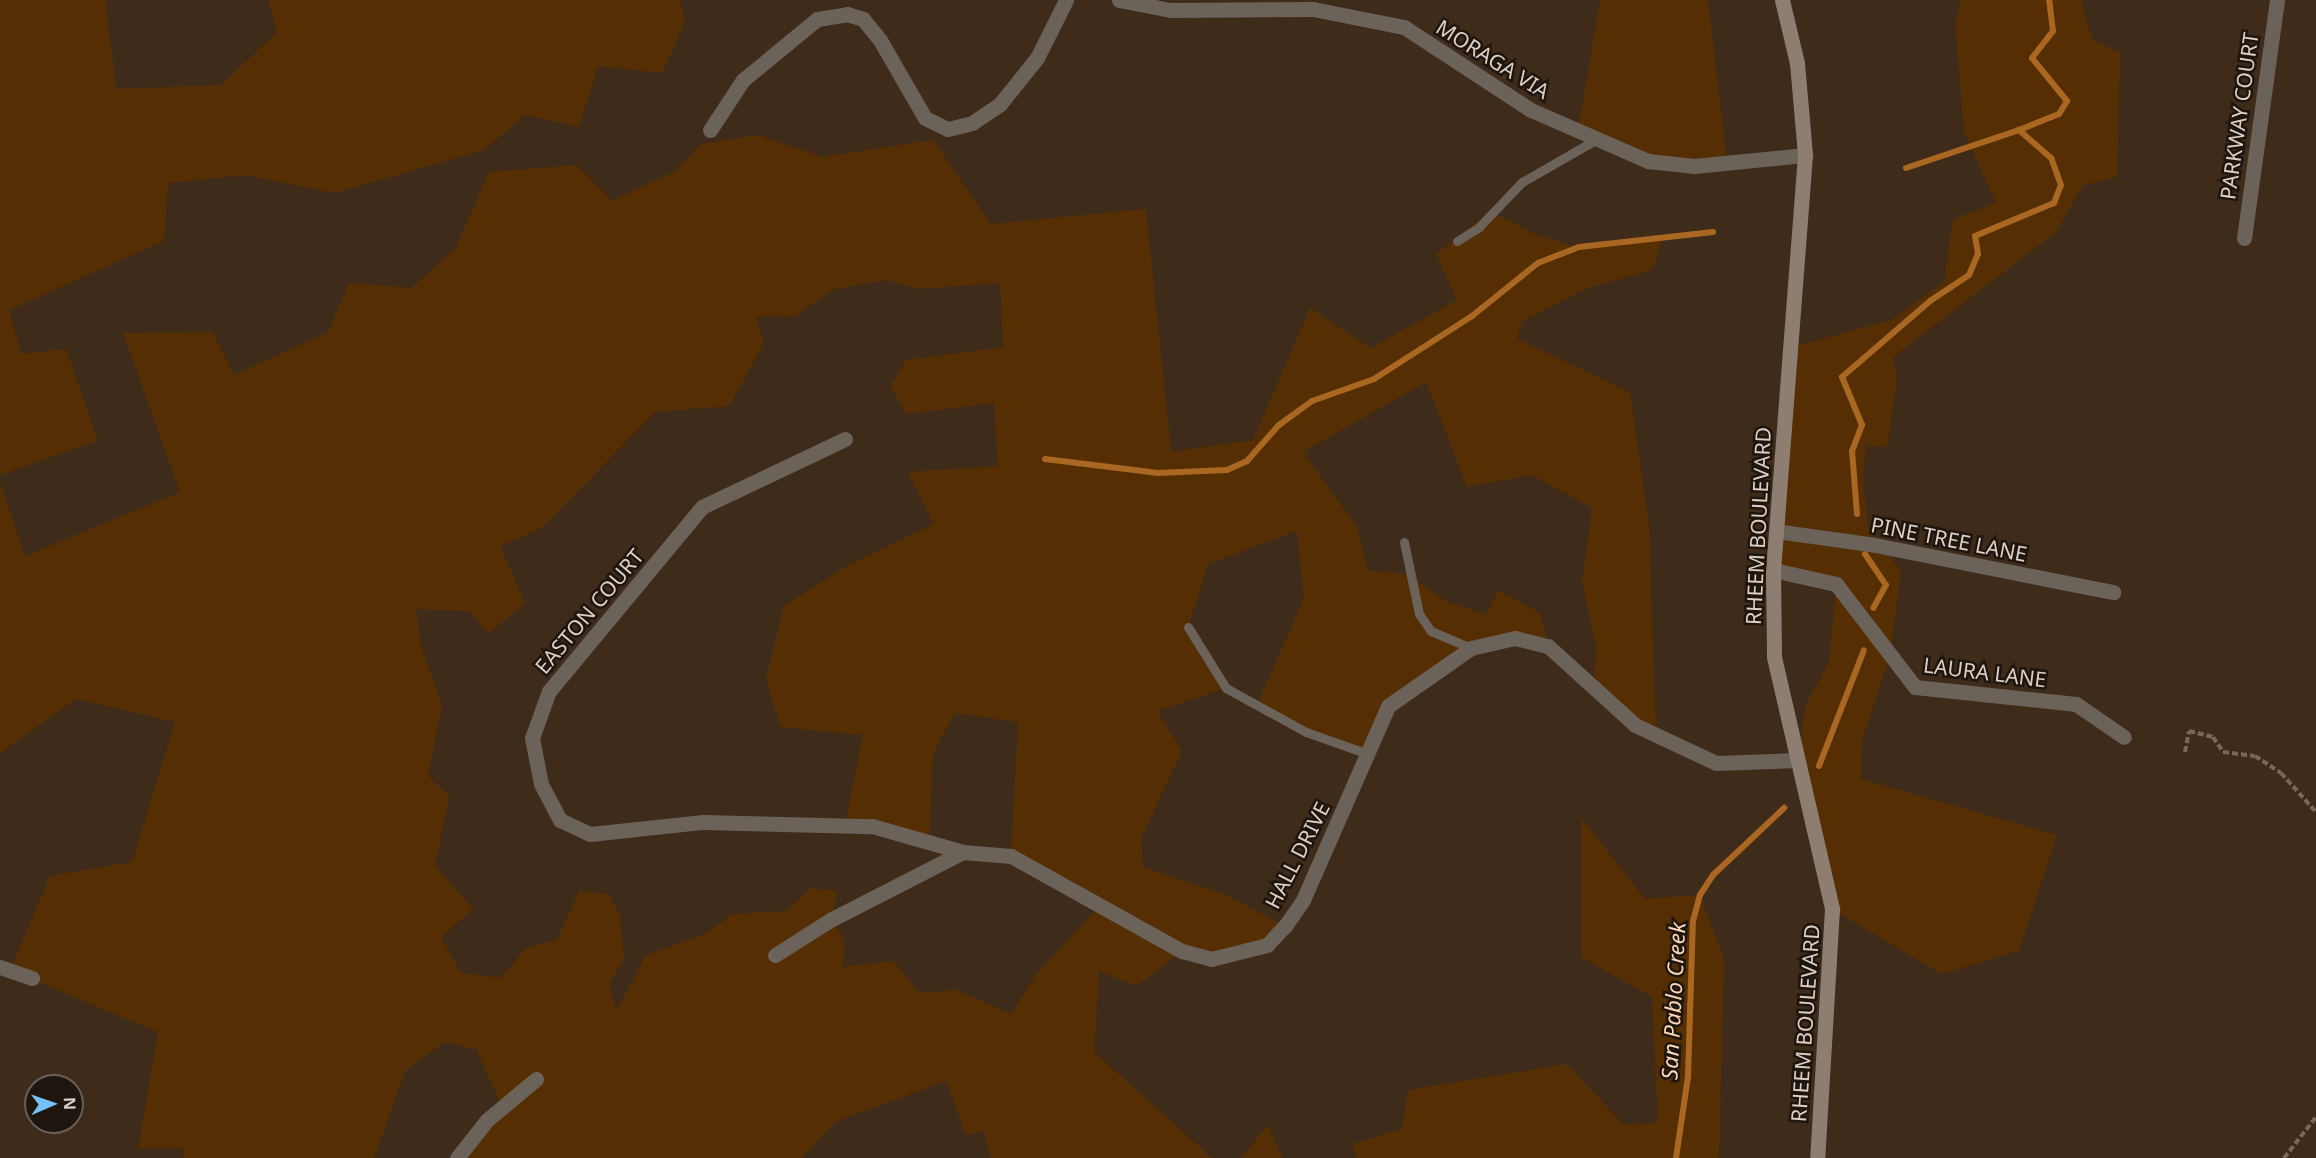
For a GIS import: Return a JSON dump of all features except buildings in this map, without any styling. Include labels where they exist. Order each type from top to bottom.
[{"type":"street","points":[[710,130],[742,80],[817,19],[848,14],[863,19],[880,40],[925,118],[948,129],[972,123],[1000,104],[1037,58],[1066,0]]},
{"type":"street","name":"MORAGA VIA","points":[[1119,0],[1170,10],[1313,9],[1404,27],[1531,110],[1648,161],[1694,166],[1805,155]]},
{"type":"street","name":"RHEEM BOULEVARD","points":[[1782,0],[1797,63],[1805,155],[1773,570],[1774,657],[1797,759],[1824,856],[1832,909],[1817,1158]]},
{"type":"street","name":"PARKWAY COURT","points":[[2244,238],[2277,0]]},
{"type":"street","name":"EASTON COURT","points":[[845,439],[702,507],[549,691],[532,738],[541,784],[560,820],[590,834],[703,822],[785,821],[872,826],[963,852]]},
{"type":"street","name":"PINE TREE LANE","points":[[1776,531],[1875,545],[2113,592]]},
{"type":"street","name":"LAURA LANE","points":[[1773,570],[1836,584],[1915,687],[2076,704],[2124,736]]},
{"type":"street","name":"HALL DRIVE","points":[[963,852],[1011,856],[1182,951],[1211,959],[1241,956],[1267,945],[1303,900],[1388,706],[1471,648],[1515,638],[1548,646],[1635,725],[1716,763],[1797,759]]},
{"type":"street","points":[[775,955],[832,918],[963,852]]},
{"type":"street","points":[[0,967],[32,978]]},
{"type":"street","points":[[457,1158],[487,1120],[536,1079]]},
{"type":"lane","points":[[1457,241],[1479,227],[1522,182],[1597,139]]},
{"type":"lane","points":[[1404,542],[1419,615],[1431,632],[1471,648]]},
{"type":"lane","points":[[1188,627],[1226,688],[1306,732],[1368,754]]},
{"type":"path","points":[[2185,752],[2189,731],[2213,737],[2223,752],[2255,756],[2281,773],[2316,813]]},
{"type":"path","points":[[2284,1158],[2316,1118]]},
{"type":"shaded area","points":[[0,0],[105,0],[116,89],[221,85],[277,32],[268,0],[680,0],[685,22],[662,73],[598,66],[579,127],[525,115],[484,150],[334,193],[245,175],[168,183],[164,241],[9,310],[21,354],[66,349],[98,441],[0,475]]},
{"type":"shaded area","points":[[1600,0],[1708,0],[1727,163],[1648,161],[1578,130]]},
{"type":"shaded area","points":[[1961,0],[2081,0],[2092,39],[2120,53],[2117,177],[2083,185],[2056,232],[1893,357],[1897,380],[1887,448],[1866,444],[1863,478],[1868,528],[1901,571],[1890,655],[1862,741],[1861,779],[2057,835],[2019,951],[1941,974],[1832,909],[1797,760],[1806,704],[1829,662],[1836,584],[1773,570],[1790,348],[1891,320],[1944,282],[1953,219],[1996,203],[1964,132],[1955,24]]},
{"type":"shaded area","points":[[758,135],[822,157],[933,140],[991,224],[1146,209],[1171,452],[1253,440],[1310,308],[1371,348],[1457,300],[1436,254],[1491,211],[1536,235],[1579,247],[1662,241],[1652,270],[1585,289],[1522,322],[1517,339],[1630,392],[1649,525],[1656,735],[1594,688],[1596,645],[1582,582],[1592,508],[1532,475],[1467,487],[1426,382],[1303,452],[1357,527],[1368,570],[1407,574],[1446,601],[1486,615],[1498,590],[1540,613],[1548,646],[1515,638],[1471,649],[1388,706],[1368,754],[1306,732],[1257,705],[1304,598],[1297,531],[1208,564],[1188,627],[1226,688],[1157,711],[1182,751],[1141,838],[1143,867],[1224,894],[1285,926],[1241,956],[1182,951],[1137,986],[1099,971],[1094,1052],[1212,1158],[991,1158],[984,1131],[966,1135],[946,1081],[835,1122],[802,1158],[457,1158],[502,1107],[476,1049],[444,1042],[405,1071],[374,1158],[184,1158],[182,1148],[138,1149],[158,1032],[10,970],[50,876],[132,862],[175,722],[76,699],[0,753],[0,482],[25,556],[180,492],[123,333],[213,332],[234,375],[328,332],[349,283],[411,288],[455,249],[489,172],[577,165],[612,201],[676,171],[701,144]],"holes":[[[886,280],[918,289],[1000,283],[1003,347],[906,360],[890,387],[907,414],[994,403],[998,466],[908,472],[934,524],[850,564],[784,606],[766,679],[780,727],[863,735],[845,824],[929,842],[933,753],[955,713],[1018,722],[1011,856],[1099,907],[1037,973],[1011,1014],[956,990],[920,993],[893,961],[842,967],[845,944],[832,918],[837,891],[811,888],[786,911],[733,914],[705,934],[646,955],[617,1010],[609,984],[624,959],[620,916],[609,894],[579,891],[557,940],[526,948],[501,978],[461,973],[441,937],[473,909],[435,866],[449,796],[428,776],[442,705],[421,646],[416,609],[470,611],[488,634],[525,603],[500,546],[542,528],[655,412],[729,406],[764,343],[756,317],[795,316],[834,289]]]},
{"type":"shaded area","points":[[1581,817],[1645,899],[1700,895],[1724,959],[1719,1158],[1357,1158],[1352,1144],[1402,1129],[1408,1090],[1567,1064],[1624,1125],[1658,1122],[1652,997],[1581,957]]},
{"type":"shaded area","points":[[1268,1125],[1282,1158],[1241,1158]]},
{"type":"waterway","name":"San Pablo Creek","points":[[1857,514],[1852,451],[1862,425],[1842,377],[1930,301],[1969,275],[1978,254],[1975,236],[2054,203],[2061,185],[2051,158],[2019,130],[2059,114],[2067,101],[2032,58],[2053,31],[2049,0]]},
{"type":"waterway","points":[[1906,168],[2019,130]]},
{"type":"waterway","points":[[1045,459],[1158,473],[1227,470],[1247,461],[1279,425],[1312,401],[1374,379],[1472,316],[1538,263],[1579,247],[1713,232]]},
{"type":"waterway","name":"San Pablo Creek","points":[[1865,554],[1886,585],[1873,608]]},
{"type":"waterway","name":"San Pablo Creek","points":[[1819,766],[1864,650]]},
{"type":"waterway","name":"San Pablo Creek","points":[[1676,1158],[1688,1077],[1693,921],[1700,895],[1713,875],[1784,808]]}]
